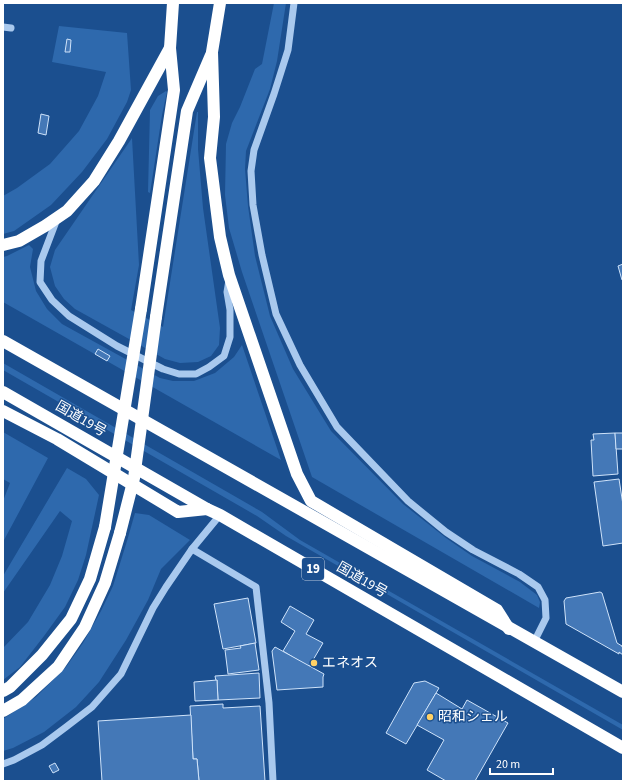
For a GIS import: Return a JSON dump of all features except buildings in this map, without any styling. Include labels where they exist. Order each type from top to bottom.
[{"type":"highway","points":[[3,691],[10,687],[42,655],[71,619],[90,579],[105,527],[141,309],[174,90],[170,48],[173,3]]},
{"type":"highway","points":[[220,3],[212,52],[214,117],[210,158],[220,237],[229,276],[297,474],[311,501],[497,610],[509,628]]},
{"type":"highway","points":[[3,246],[19,240],[45,226],[67,211],[94,181],[120,141],[170,48]]},
{"type":"highway","points":[[3,711],[22,700],[58,667],[84,627],[105,583],[134,478],[156,317],[187,111],[212,52]]},
{"type":"highway","name":"国道19号","points":[[3,341],[623,692]]},
{"type":"highway","name":"国道19号","points":[[3,392],[623,748]]},
{"type":"highway","points":[[3,411],[57,439],[178,512],[207,509]]},
{"type":"street","points":[[294,3],[288,50],[254,150],[251,171],[253,205],[262,255],[276,314],[300,365],[337,427],[408,501],[446,532],[473,550],[519,574],[538,587],[545,600],[546,618],[534,642]]},
{"type":"street","points":[[3,27],[12,28]]},
{"type":"street","points":[[59,216],[41,261],[40,282],[52,300],[69,316],[117,346],[163,369],[179,374],[196,374],[224,356],[230,337],[230,310],[227,292],[229,276]]},
{"type":"street","points":[[3,764],[14,760],[42,745],[92,707],[121,674],[153,608],[166,587],[192,549],[220,516]]},
{"type":"street","points":[[192,549],[256,587],[269,703],[273,781]]},
{"type":"shaded area","points":[[274,3],[286,3],[277,61],[270,89],[246,151],[245,169],[248,206],[255,256],[270,316],[293,369],[331,431],[403,504],[446,538],[472,556],[520,582],[537,595],[540,602],[539,608],[312,477],[242,272],[229,228],[225,195],[226,144],[232,123],[255,69],[262,64]]},
{"type":"shaded area","points":[[59,26],[127,33],[131,90],[127,102],[107,139],[82,172],[51,205],[14,231],[3,234],[3,196],[17,188],[50,164],[79,131],[98,96],[106,72],[52,62]]},
{"type":"shaded area","points":[[166,91],[150,193],[148,192],[150,110],[158,96]]},
{"type":"shaded area","points":[[197,112],[198,149],[203,208],[220,328],[219,345],[211,356],[198,362],[180,363],[165,359],[75,309],[64,299],[55,286],[50,267],[55,250],[132,138],[139,265],[131,310],[163,327]]},
{"type":"shaded area","points":[[29,245],[33,249],[30,267],[36,291],[47,309],[62,324],[160,378],[173,381],[194,381],[215,373],[234,357],[242,345],[281,460],[3,302],[3,257]]},
{"type":"shaded area","points":[[3,363],[262,512],[300,540],[623,725],[623,730],[286,536],[257,516],[3,370]]},
{"type":"shaded area","points":[[3,432],[48,458],[3,542],[3,501],[10,483],[3,479]]},
{"type":"shaded area","points":[[67,468],[86,479],[99,495],[86,555],[78,580],[65,607],[20,667],[3,680],[3,648],[28,622],[50,585],[62,556],[72,521],[60,511],[3,593],[3,576]]},
{"type":"shaded area","points":[[135,513],[149,515],[190,540],[161,569],[148,600],[126,640],[99,682],[76,707],[44,732],[13,748],[3,751],[3,719],[36,697],[66,667],[83,643],[101,611],[113,586]]},
{"type":"place","name":"エネオス","points":[[314,663]]},
{"type":"place","name":"昭和シェル","points":[[430,717]]}]
